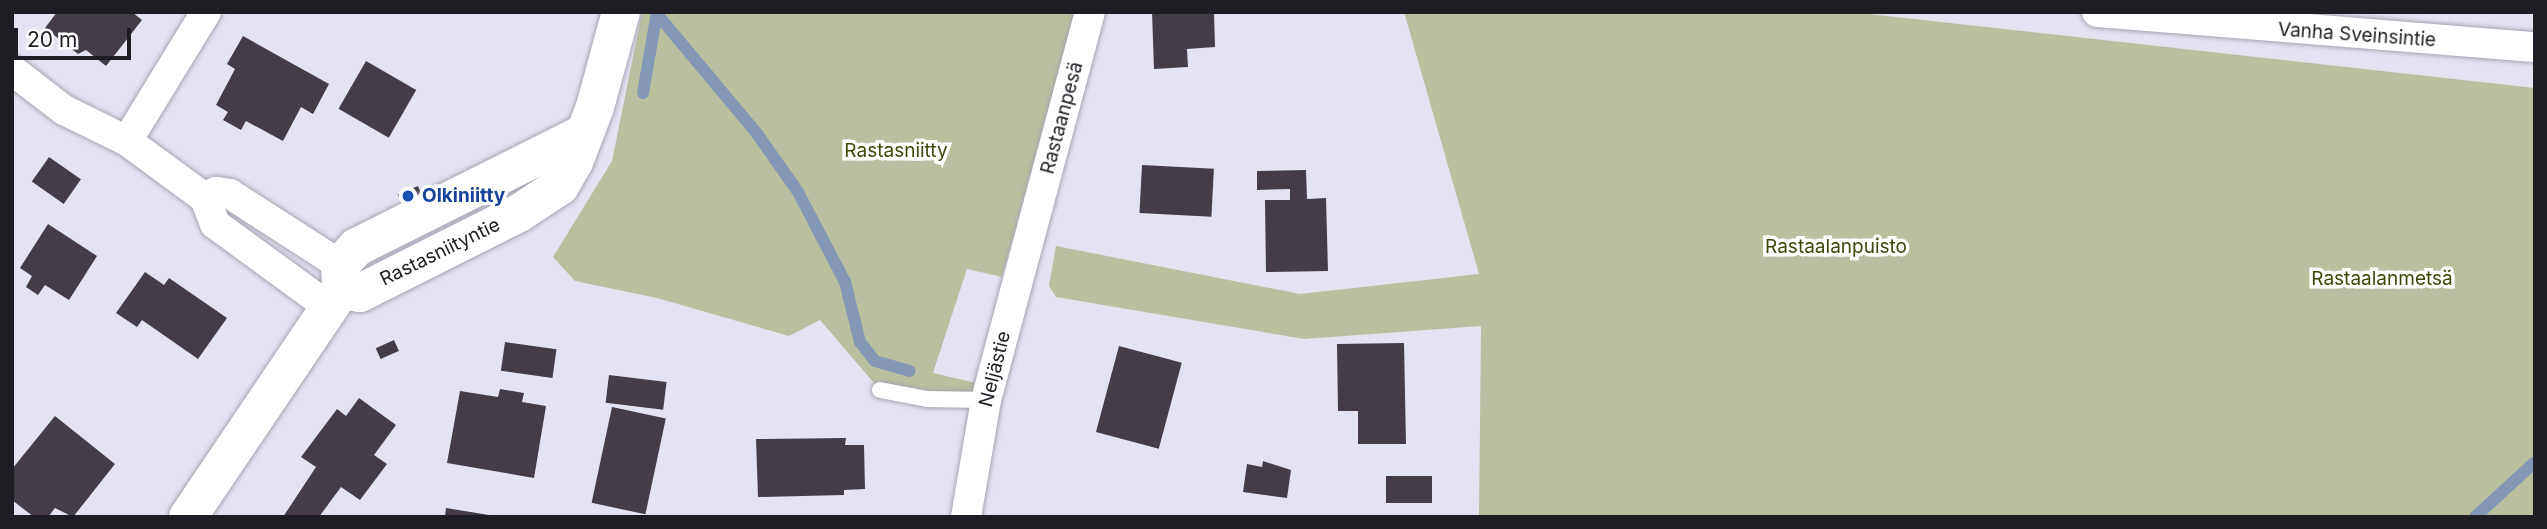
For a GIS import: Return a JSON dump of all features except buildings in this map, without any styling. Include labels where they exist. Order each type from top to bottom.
[{"type":"street","points":[[127,141],[206,12]]},
{"type":"street","name":"Rastasniityntie","points":[[337,287],[360,293],[544,198],[560,186],[574,162],[581,135],[595,107],[621,12]]},
{"type":"street","name":"Rastaanpesä","points":[[1034,223],[1090,12]]},
{"type":"street","name":"Vanha Sveinsintie","points":[[2097,12],[2228,19],[2535,47]]},
{"type":"street","points":[[12,70],[64,110],[127,141],[205,198],[215,225],[337,287]]},
{"type":"street","points":[[205,198],[216,192],[230,194],[337,287]]},
{"type":"street","name":"Neljästie","points":[[966,517],[986,400],[1034,223]]},
{"type":"street","points":[[188,517],[337,287]]},
{"type":"lane","points":[[880,390],[927,399],[986,400]]},
{"type":"green space","name":"Rastasniitty","points":[[642,12],[1075,12],[1002,277],[967,269],[933,373],[989,386],[986,400],[880,390],[820,320],[789,336],[657,298],[575,281],[553,257],[612,161]]},
{"type":"green space","name":"Rastaalanpuisto","points":[[1404,12],[1851,12],[2535,88],[2535,517],[1479,517],[1481,326],[1304,339],[1056,297],[1049,286],[1056,246],[1300,294],[1479,274]]},
{"type":"waterway","points":[[643,93],[657,12]]},
{"type":"waterway","points":[[657,14],[758,135],[798,192],[845,282],[860,342],[875,361],[910,371]]},
{"type":"waterway","points":[[2475,517],[2535,462]]},
{"type":"place","name":"Olkiniitty","points":[[408,196]]},
{"type":"park label","name":"Rastaalanmetsä","points":[[2382,279]]}]
